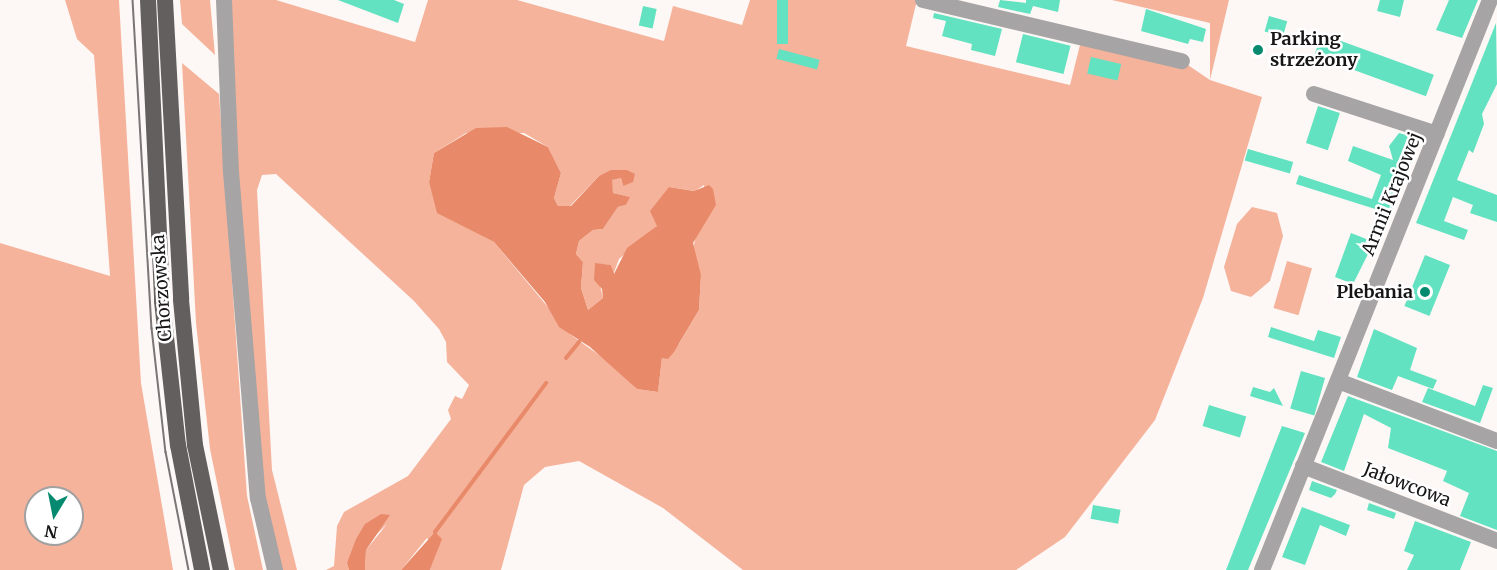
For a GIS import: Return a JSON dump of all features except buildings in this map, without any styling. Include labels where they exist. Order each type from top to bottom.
[{"type":"main road","name":"Chorzowska","points":[[148,0],[162,301],[178,445],[202,570]]},
{"type":"main road","name":"Chorzowska","points":[[165,0],[181,300],[193,422],[220,570]]},
{"type":"street","points":[[224,0],[231,172],[258,498],[275,570]]},
{"type":"street","points":[[923,0],[1182,62]]},
{"type":"street","name":"Armii Krajowej","points":[[1262,570],[1490,0]]},
{"type":"street","points":[[1314,94],[1437,134]]},
{"type":"street","points":[[1338,381],[1497,441]]},
{"type":"street","name":"Jałowcowa","points":[[1304,466],[1497,541]]},
{"type":"shaded area","points":[[65,0],[119,0],[141,383],[173,570],[0,570],[0,243],[110,276],[94,55],[77,39]]},
{"type":"shaded area","points":[[180,0],[210,0],[215,55],[182,24]]},
{"type":"shaded area","points":[[224,0],[276,0],[415,42],[428,0],[517,0],[664,41],[673,6],[742,25],[750,0],[917,0],[906,46],[1070,85],[1082,37],[1182,61],[1210,80],[1262,97],[1203,298],[1155,420],[1065,537],[1016,570],[743,570],[663,508],[579,461],[545,467],[524,485],[501,570],[430,570],[438,549],[427,538],[401,570],[365,570],[366,550],[387,524],[347,563],[349,570],[326,570],[334,566],[337,526],[344,512],[408,476],[451,419],[448,410],[455,396],[462,399],[469,385],[447,362],[446,342],[439,329],[414,301],[276,174],[262,175],[257,190],[272,470],[297,570],[275,570],[258,498]],"holes":[[[466,133],[524,133],[548,147],[561,173],[554,198],[558,206],[570,206],[599,176],[635,174],[623,186],[621,178],[611,180],[613,193],[629,197],[626,205],[618,207],[603,229],[593,230],[579,241],[576,254],[583,262],[581,288],[588,310],[603,298],[595,264],[611,265],[613,275],[619,259],[657,226],[669,187],[695,191],[704,185],[707,216],[698,228],[692,252],[701,275],[699,310],[679,344],[662,358],[658,392],[637,389],[613,365],[571,335],[494,242],[452,220],[435,201],[429,182],[434,153]]]},
{"type":"shaded area","points":[[1112,0],[1229,0],[1210,80],[1210,23]]},
{"type":"shaded area","points":[[182,63],[219,94],[247,496],[263,570],[235,570],[210,449],[196,323]]},
{"type":"shaded area","points":[[507,127],[548,147],[561,173],[554,198],[558,206],[571,206],[599,176],[611,170],[627,170],[635,174],[633,182],[623,186],[621,178],[612,180],[613,193],[630,197],[626,205],[618,207],[603,229],[593,230],[579,241],[576,254],[583,262],[581,288],[588,310],[603,298],[602,289],[594,280],[595,263],[611,265],[614,274],[627,248],[657,226],[650,211],[669,187],[694,191],[709,185],[713,189],[716,205],[693,243],[701,275],[699,310],[674,352],[668,359],[662,358],[658,392],[637,389],[590,347],[559,327],[545,302],[494,242],[437,213],[429,182],[434,153],[476,128]]},
{"type":"shaded area","points":[[1252,207],[1277,213],[1283,236],[1270,281],[1251,297],[1231,291],[1224,267],[1237,224]]},
{"type":"shaded area","points":[[1287,261],[1312,268],[1298,315],[1273,308]]},
{"type":"shaded area","points":[[381,514],[390,515],[366,550],[365,570],[349,570],[347,563],[356,539],[365,524]]},
{"type":"shaded area","points":[[435,532],[442,539],[430,570],[401,570]]},
{"type":"waterway","points":[[566,358],[579,342]]},
{"type":"waterway","points":[[435,532],[546,383]]},
{"type":"tram line","points":[[133,0],[152,328],[166,452],[189,570]]},
{"type":"place","name":"Parking strzeżony","points":[[1258,50]]},
{"type":"place","name":"Plebania","points":[[1425,292]]}]
